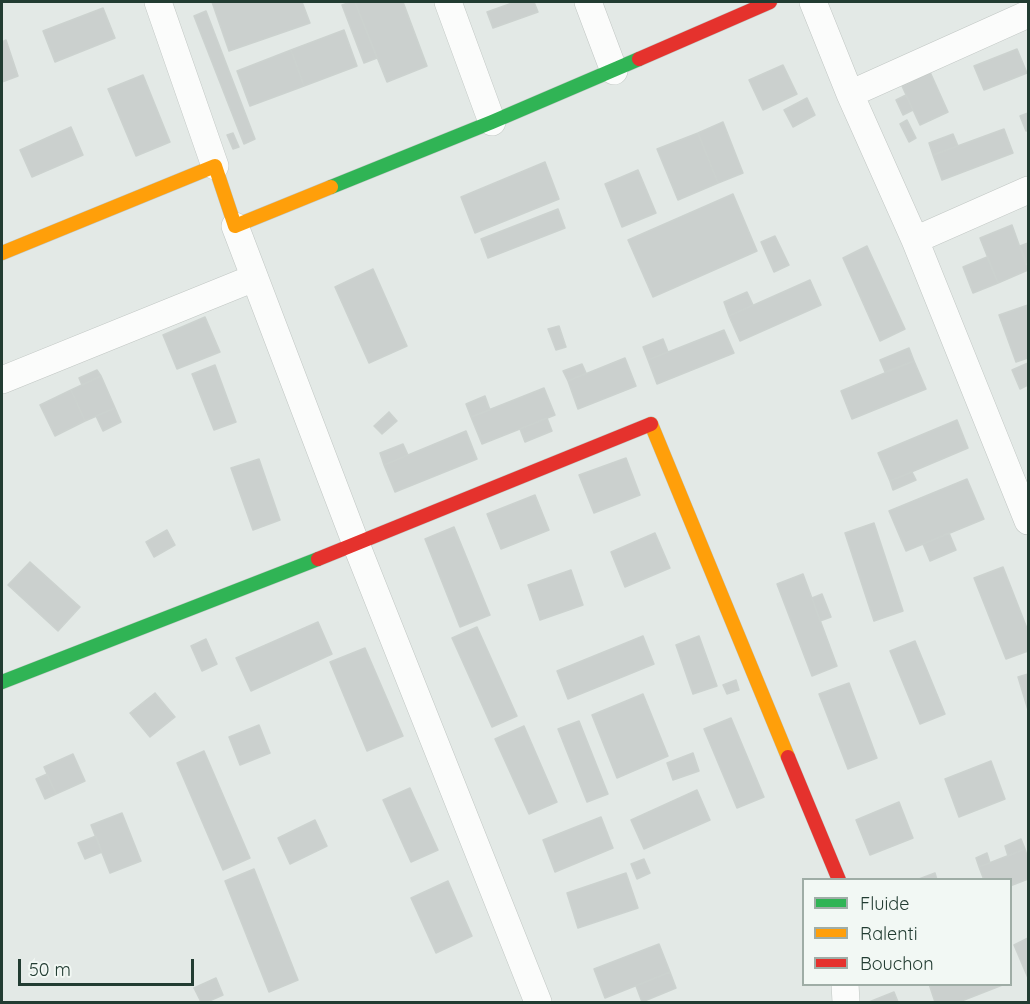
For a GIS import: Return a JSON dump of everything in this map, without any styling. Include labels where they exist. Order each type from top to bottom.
[{"type":"street","points":[[158,2],[254,278],[356,544],[538,1002]]},
{"type":"street","points":[[448,2],[492,122]]},
{"type":"street","points":[[588,2],[614,71]]},
{"type":"street","points":[[235,226],[614,71],[770,2]]},
{"type":"street","points":[[813,2],[850,94],[915,240],[1029,521]]},
{"type":"street","points":[[850,94],[1029,14]]},
{"type":"street","points":[[2,253],[214,166]]},
{"type":"street","points":[[915,240],[1029,190]]},
{"type":"street","points":[[2,380],[254,278]]},
{"type":"street","points":[[2,682],[356,544],[651,423],[839,878]]},
{"type":"street","points":[[845,986],[846,1002]]},
{"type":"building","points":[[212,2],[302,2],[310,23],[229,51]]},
{"type":"building","points":[[355,2],[377,58],[364,63],[342,5]]},
{"type":"building","points":[[355,2],[403,2],[427,66],[387,82]]},
{"type":"building","points":[[515,2],[534,2],[538,12],[493,28],[487,12]]},
{"type":"building","points":[[103,8],[115,38],[55,62],[43,31]]},
{"type":"building","points":[[206,11],[255,139],[244,144],[194,16]]},
{"type":"building","points":[[344,30],[357,66],[304,86],[291,50]]},
{"type":"building","points":[[6,40],[18,76],[2,82],[2,42]]},
{"type":"building","points":[[1017,49],[1027,73],[984,90],[974,66]]},
{"type":"building","points":[[291,50],[304,86],[250,106],[237,71]]},
{"type":"building","points":[[783,65],[797,94],[763,110],[749,80]]},
{"type":"building","points":[[930,72],[948,112],[920,125],[902,86]]},
{"type":"building","points":[[143,75],[170,142],[136,156],[108,89]]},
{"type":"building","points":[[906,95],[913,110],[903,115],[896,100]]},
{"type":"building","points":[[807,98],[815,115],[793,127],[784,110]]},
{"type":"building","points":[[1028,113],[1028,130],[1026,131],[1020,116]]},
{"type":"building","points":[[907,120],[916,138],[909,142],[900,124]]},
{"type":"building","points":[[723,122],[743,173],[718,183],[698,133]]},
{"type":"building","points":[[71,127],[83,155],[32,177],[20,150]]},
{"type":"building","points":[[1004,129],[1013,153],[942,180],[933,155]]},
{"type":"building","points":[[233,133],[239,147],[233,149],[227,135]]},
{"type":"building","points":[[698,133],[718,183],[678,200],[657,149]]},
{"type":"building","points":[[953,134],[958,146],[933,155],[929,143]]},
{"type":"building","points":[[545,162],[559,199],[475,233],[461,197]]},
{"type":"building","points":[[638,170],[656,213],[622,227],[605,184]]},
{"type":"building","points":[[733,194],[757,251],[653,297],[628,240]]},
{"type":"building","points":[[558,209],[565,228],[488,258],[481,239]]},
{"type":"building","points":[[1012,225],[1028,270],[998,283],[980,238]]},
{"type":"building","points":[[775,236],[789,265],[774,272],[761,242]]},
{"type":"building","points":[[1028,243],[1028,262],[1027,263],[1020,246]]},
{"type":"building","points":[[867,246],[905,329],[880,341],[843,258]]},
{"type":"building","points":[[987,257],[998,283],[973,293],[963,267]]},
{"type":"building","points":[[373,269],[407,346],[369,363],[335,287]]},
{"type":"building","points":[[810,280],[821,305],[740,341],[729,316]]},
{"type":"building","points":[[747,292],[753,305],[729,316],[724,302]]},
{"type":"building","points":[[1028,305],[1028,358],[1016,362],[999,315]]},
{"type":"building","points":[[205,317],[220,352],[177,369],[163,335]]},
{"type":"building","points":[[559,326],[566,347],[556,350],[548,329]]},
{"type":"building","points":[[724,330],[734,353],[657,384],[648,360]]},
{"type":"building","points":[[663,339],[668,352],[648,360],[643,347]]},
{"type":"building","points":[[909,348],[914,361],[885,372],[880,360]]},
{"type":"building","points":[[625,358],[636,386],[578,409],[568,381]]},
{"type":"building","points":[[914,361],[926,389],[852,419],[841,391]]},
{"type":"building","points":[[1028,363],[1028,385],[1020,389],[1012,370]]},
{"type":"building","points":[[582,364],[586,373],[568,381],[563,371]]},
{"type":"building","points":[[215,365],[236,422],[214,430],[192,374]]},
{"type":"building","points":[[97,370],[101,376],[82,385],[79,378]]},
{"type":"building","points":[[101,376],[115,408],[85,421],[71,390]]},
{"type":"building","points":[[544,388],[555,415],[482,444],[471,417]]},
{"type":"building","points":[[71,390],[85,421],[55,436],[40,405]]},
{"type":"building","points":[[485,396],[490,410],[471,417],[466,404]]},
{"type":"building","points":[[115,408],[121,422],[103,431],[96,416]]},
{"type":"building","points":[[389,412],[397,421],[382,434],[374,426]]},
{"type":"building","points":[[547,418],[552,431],[525,442],[520,429]]},
{"type":"building","points":[[957,420],[968,448],[890,481],[878,453]]},
{"type":"building","points":[[466,431],[477,459],[395,492],[384,465]]},
{"type":"building","points":[[403,444],[408,455],[384,465],[380,453]]},
{"type":"building","points":[[626,458],[640,495],[594,513],[579,475]]},
{"type":"building","points":[[259,459],[280,520],[253,530],[231,468]]},
{"type":"building","points":[[912,472],[916,480],[893,490],[890,481]]},
{"type":"building","points":[[967,479],[984,519],[906,551],[889,511]]},
{"type":"building","points":[[535,495],[549,530],[501,549],[487,514]]},
{"type":"building","points":[[874,523],[903,611],[874,621],[845,533]]},
{"type":"building","points":[[454,527],[490,615],[460,627],[425,539]]},
{"type":"building","points":[[167,530],[175,545],[154,557],[146,542]]},
{"type":"building","points":[[655,533],[670,568],[625,587],[611,552]]},
{"type":"building","points":[[949,533],[956,550],[930,561],[923,544]]},
{"type":"building","points":[[30,562],[80,607],[58,631],[8,585]]},
{"type":"building","points":[[1003,567],[1028,631],[1028,651],[1006,659],[974,578]]},
{"type":"building","points":[[571,570],[583,605],[540,620],[528,585]]},
{"type":"building","points":[[803,574],[837,666],[812,676],[777,584]]},
{"type":"building","points":[[822,594],[831,617],[820,621],[812,598]]},
{"type":"building","points":[[318,622],[332,654],[251,691],[236,658]]},
{"type":"building","points":[[477,627],[517,716],[492,727],[452,638]]},
{"type":"building","points":[[643,636],[654,664],[568,699],[557,671]]},
{"type":"building","points":[[699,636],[717,686],[693,694],[676,645]]},
{"type":"building","points":[[206,639],[217,664],[202,671],[191,646]]},
{"type":"building","points":[[915,641],[945,714],[920,724],[890,651]]},
{"type":"building","points":[[365,648],[403,736],[367,751],[330,662]]},
{"type":"building","points":[[1028,674],[1028,710],[1018,677]]},
{"type":"building","points":[[736,680],[739,690],[727,694],[723,685]]},
{"type":"building","points":[[849,683],[877,758],[848,769],[819,694]]},
{"type":"building","points":[[155,693],[175,717],[150,737],[130,713]]},
{"type":"building","points":[[643,694],[668,756],[617,778],[592,715]]},
{"type":"building","points":[[731,718],[764,797],[737,808],[704,729]]},
{"type":"building","points":[[579,721],[608,794],[587,802],[558,729]]},
{"type":"building","points":[[259,725],[270,753],[240,765],[229,737]]},
{"type":"building","points":[[524,726],[557,802],[529,814],[495,739]]},
{"type":"building","points":[[204,751],[250,858],[223,870],[177,763]]},
{"type":"building","points":[[693,753],[699,771],[673,780],[667,763]]},
{"type":"building","points":[[73,754],[85,781],[56,794],[44,767]]},
{"type":"building","points":[[991,761],[1005,799],[959,817],[945,779]]},
{"type":"building","points":[[47,774],[56,794],[45,799],[36,779]]},
{"type":"building","points":[[410,788],[438,850],[411,862],[383,800]]},
{"type":"building","points":[[697,790],[710,820],[644,849],[631,820]]},
{"type":"building","points":[[899,802],[913,838],[870,855],[856,820]]},
{"type":"building","points":[[122,813],[141,861],[110,873],[91,825]]},
{"type":"building","points":[[601,817],[613,848],[555,872],[543,840]]},
{"type":"building","points":[[315,820],[327,846],[290,864],[278,838]]},
{"type":"building","points":[[96,836],[102,852],[85,859],[78,843]]},
{"type":"building","points":[[1021,839],[1025,849],[1008,856],[1005,846]]},
{"type":"building","points":[[1025,849],[1028,859],[1028,879],[1012,885],[1012,878],[983,878],[979,867]]},
{"type":"building","points":[[987,853],[990,863],[979,867],[976,858]]},
{"type":"building","points":[[644,859],[650,873],[637,879],[631,864]]},
{"type":"building","points":[[254,869],[298,980],[269,992],[225,881]]},
{"type":"building","points":[[626,873],[638,908],[578,928],[567,893]]},
{"type":"building","points":[[935,873],[936,878],[922,878]]},
{"type":"building","points":[[448,881],[472,936],[436,953],[411,898]]},
{"type":"building","points":[[1028,938],[1028,978],[1014,945]]},
{"type":"building","points":[[659,944],[670,972],[605,998],[594,969]]},
{"type":"building","points":[[670,972],[676,988],[642,1002],[636,986]]},
{"type":"building","points":[[216,978],[223,995],[207,1002],[201,1002],[194,988]]},
{"type":"building","points":[[930,986],[1000,986],[959,1002],[935,1002]]},
{"type":"building","points":[[894,992],[898,1002],[869,1002]]},
{"type":"traffic: fast","points":[[331,187],[639,59]]},
{"type":"traffic: fast","points":[[2,682],[318,559]]},
{"type":"traffic: slow","points":[[2,253],[215,166],[235,226],[331,187]]},
{"type":"traffic: slow","points":[[651,424],[788,757]]},
{"type":"traffic: jam","points":[[639,59],[770,2]]},
{"type":"traffic: jam","points":[[318,559],[651,424]]},
{"type":"traffic: jam","points":[[788,757],[838,878]]}]
